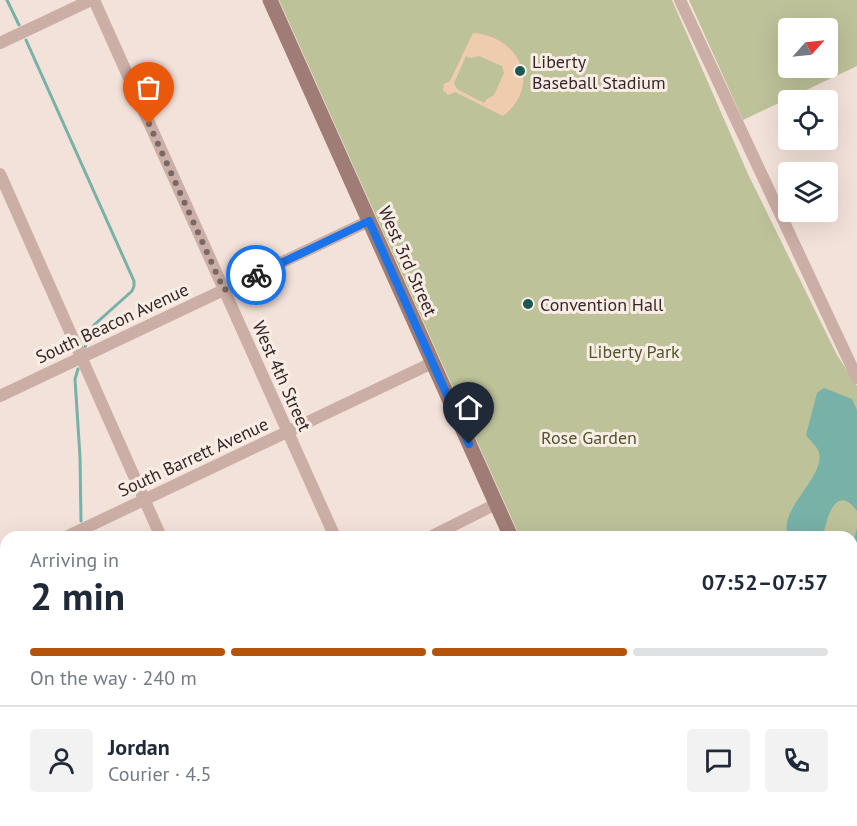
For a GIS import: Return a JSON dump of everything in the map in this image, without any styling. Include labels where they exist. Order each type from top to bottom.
[{"type":"street","points":[[0,43],[92,0]]},
{"type":"street","name":"West 4th Street","points":[[92,0],[331,531]]},
{"type":"street","name":"West 3rd Street","points":[[270,0],[508,531]]},
{"type":"street","points":[[680,0],[857,378]]},
{"type":"street","points":[[0,174],[158,531]]},
{"type":"street","name":"South Beacon Avenue","points":[[0,396],[369,221]]},
{"type":"street","name":"South Barrett Avenue","points":[[79,531],[432,363]]},
{"type":"street","points":[[442,531],[496,504]]},
{"type":"green space","name":"Liberty Park","points":[[279,0],[672,0],[748,174],[837,355],[857,386],[857,531],[517,531]]},
{"type":"green space","points":[[689,0],[857,0],[857,66],[838,75],[838,18],[778,18],[778,78],[832,78],[806,90],[778,90],[778,103],[743,120]]},
{"type":"sand","points":[[473,33],[489,36],[503,43],[513,52],[520,64],[523,77],[522,90],[515,104],[503,116],[455,92],[448,95],[443,90],[444,84],[450,81]],"holes":[[[466,56],[471,58],[479,56],[502,66],[504,73],[494,95],[484,103],[457,89],[454,83]]]},
{"type":"water","points":[[824,388],[852,399],[857,410],[857,511],[850,503],[843,500],[833,506],[824,531],[788,531],[788,517],[810,482],[820,460],[818,450],[806,435],[817,393]]},
{"type":"waterway","points":[[7,0],[19,25]]},
{"type":"waterway","points":[[26,40],[134,281],[132,291],[94,325],[85,347]]},
{"type":"waterway","points":[[78,369],[75,379],[81,521]]},
{"type":"way so far","points":[[149,124],[224,290],[256,275]]},
{"type":"place","name":"Liberty Baseball Stadium","points":[[520,71]]},
{"type":"place","name":"Convention Hall","points":[[528,304]]},
{"type":"route","points":[[256,275],[369,221],[469,444]]},
{"type":"park label","name":"Rose Garden","points":[[589,437]]}]
